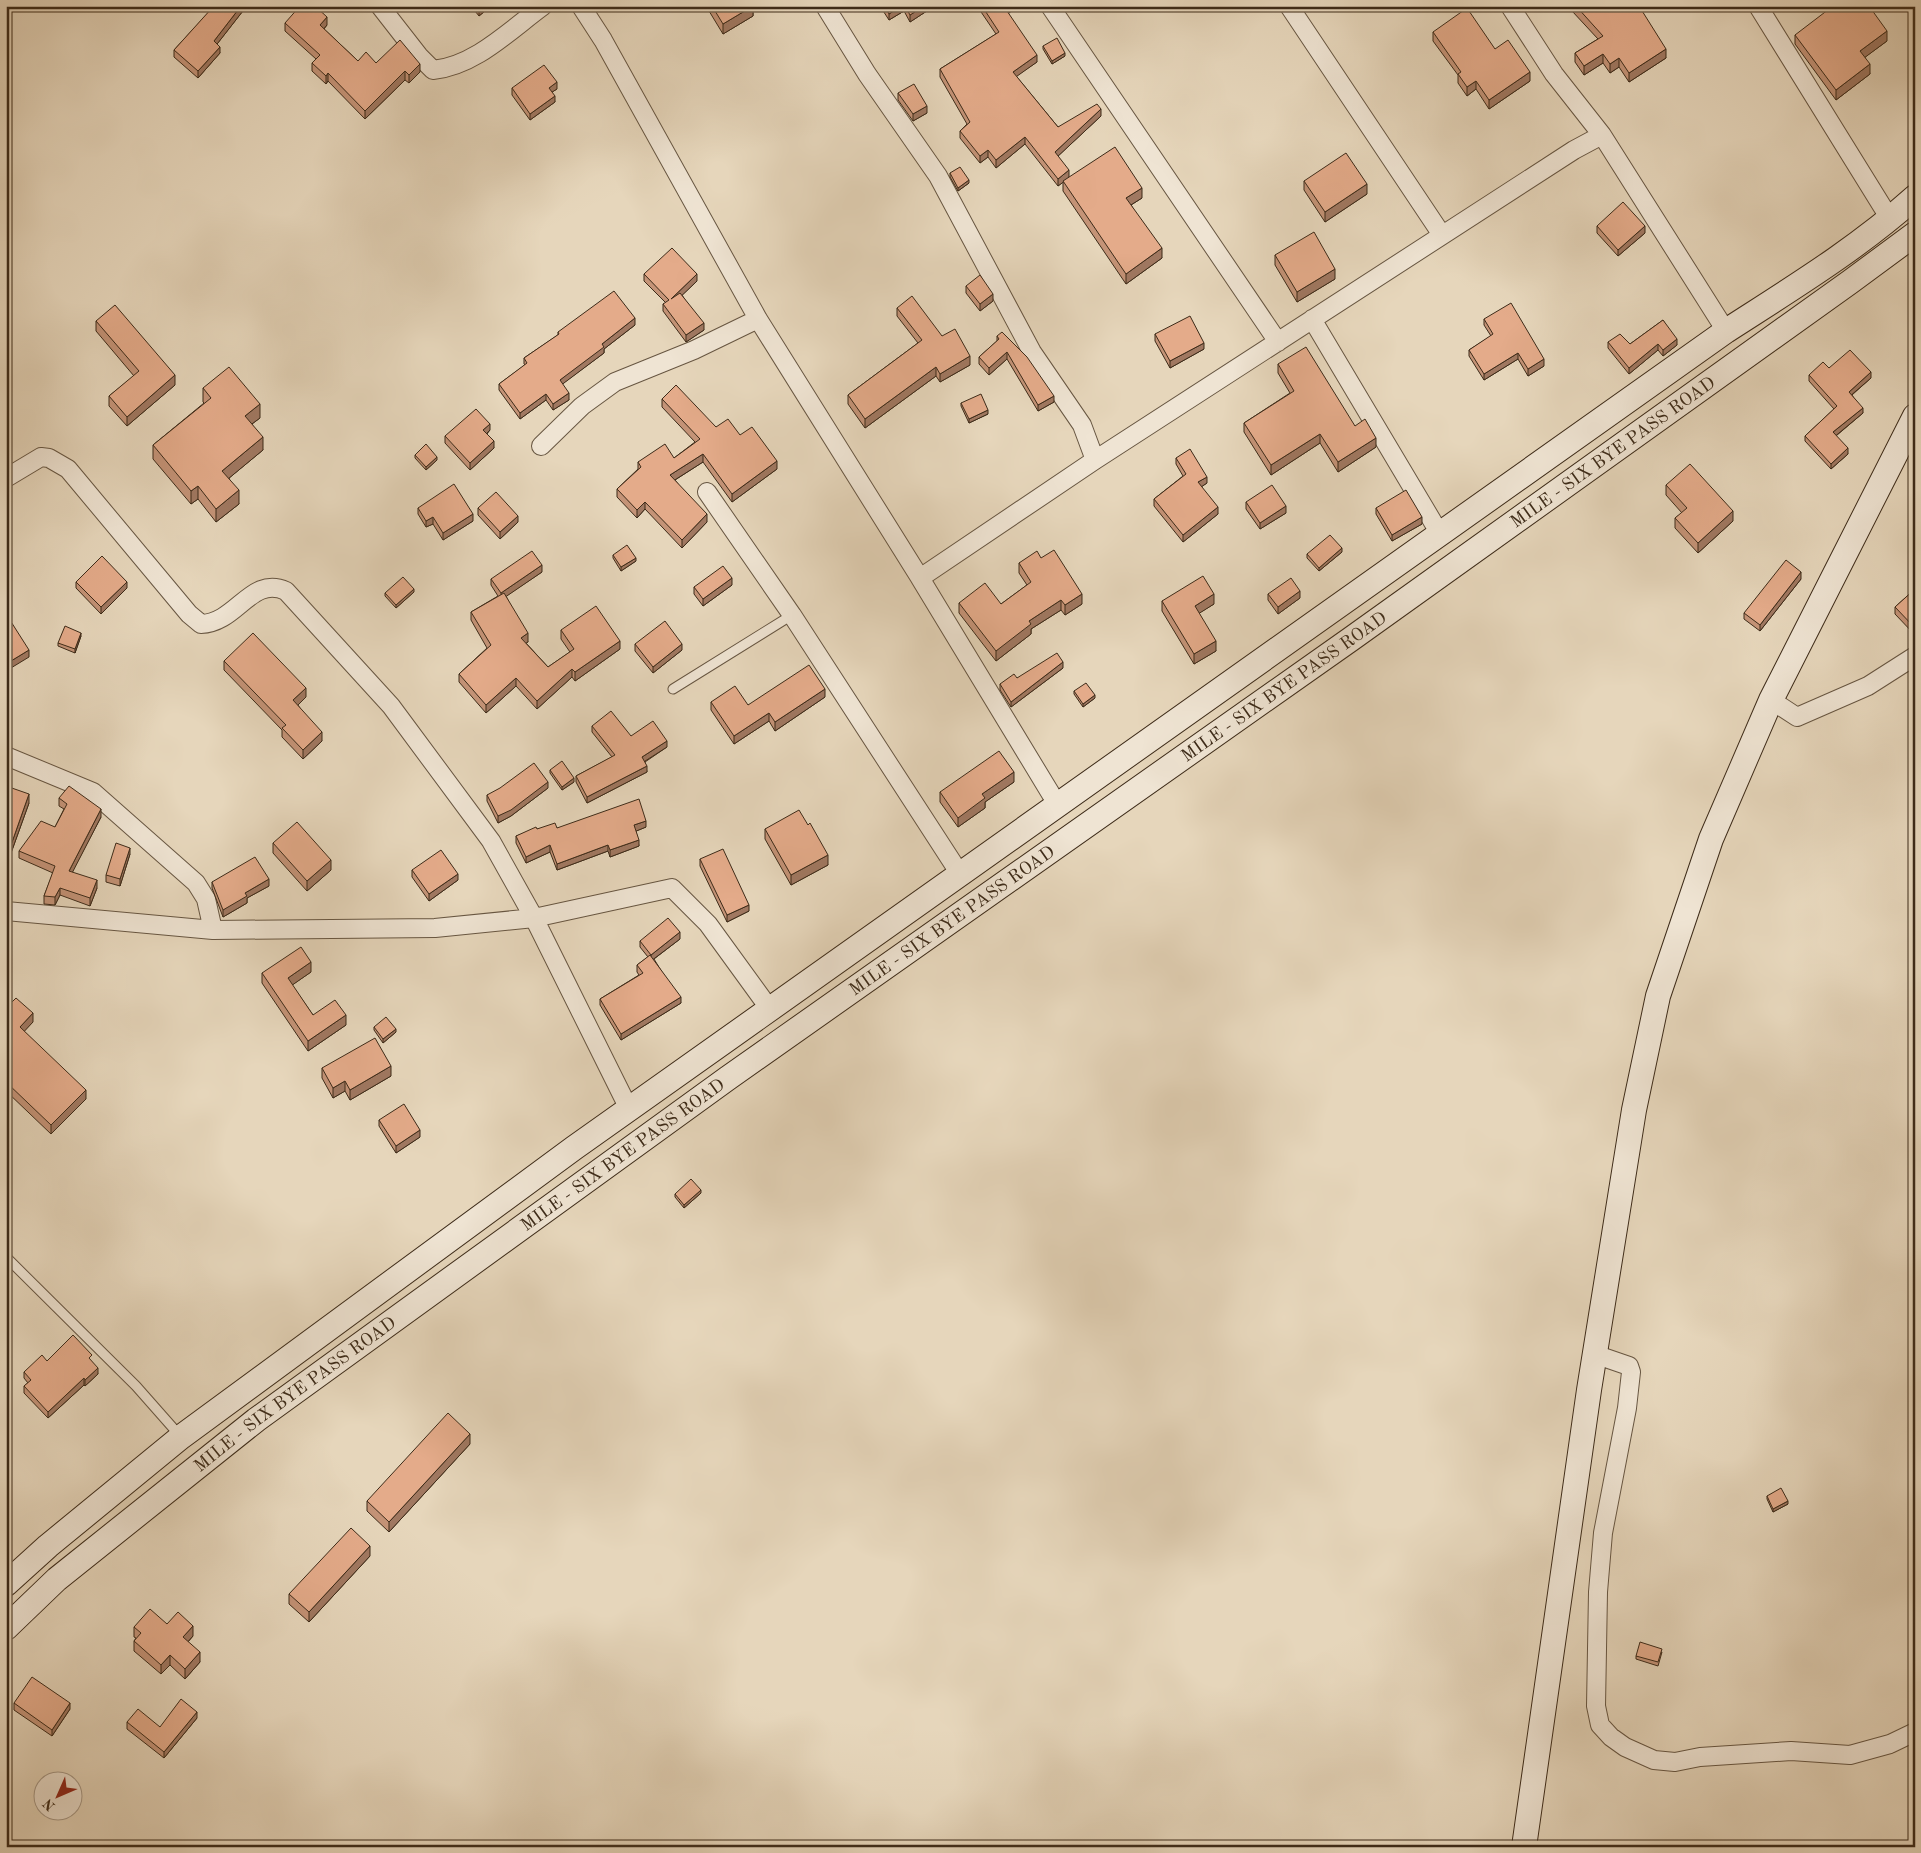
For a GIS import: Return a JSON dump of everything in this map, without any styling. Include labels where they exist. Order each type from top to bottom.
[{"type":"street","points":[[380,6],[419,56],[433,70],[451,68],[473,57],[543,6]]},
{"type":"street","points":[[581,6],[603,40],[758,318],[920,578],[1057,804]]},
{"type":"street","points":[[825,6],[867,74],[938,176],[1032,352],[1082,425],[1095,460]]},
{"type":"street","points":[[1050,6],[1278,342]]},
{"type":"street","points":[[1289,6],[1442,235]]},
{"type":"street","points":[[1510,6],[1554,74],[1602,135],[1726,331]]},
{"type":"street","points":[[1758,6],[1890,219]]},
{"type":"street","points":[[920,578],[1095,460],[1312,319],[1574,150],[1602,135]]},
{"type":"street","points":[[6,1584],[48,1546],[181,1437],[629,1109],[1726,331],[1826,266],[1890,219],[1915,197]]},
{"type":"street","name":"MILE - SIX BYE PASS ROAD","points":[[6,1628],[57,1579],[256,1420],[728,1078],[1351,639],[1915,234]]},
{"type":"street","points":[[541,446],[582,406],[615,382],[694,350],[758,318]]},
{"type":"street","points":[[1312,319],[1440,534]]},
{"type":"street","points":[[1524,1847],[1590,1390],[1634,1110],[1658,996],[1711,839],[1771,700],[1915,416]]},
{"type":"street","points":[[6,478],[41,457],[49,458],[68,469],[189,614],[201,624],[209,624],[224,617],[266,586],[275,586],[286,591],[391,706],[492,841],[534,918],[629,1109]]},
{"type":"street","points":[[707,492],[792,615],[960,874]]},
{"type":"street","points":[[1771,700],[1797,717],[1868,686],[1915,656]]},
{"type":"street","points":[[6,756],[93,792],[196,883],[206,899],[213,930]]},
{"type":"street","points":[[6,911],[213,930],[435,928],[534,918],[672,888],[708,924],[769,1008]]},
{"type":"street","points":[[708,1052],[728,1078]]},
{"type":"street","points":[[1597,1355],[1629,1366],[1631,1372],[1627,1408],[1603,1533],[1598,1592],[1596,1706],[1600,1725],[1611,1737],[1625,1747],[1654,1760],[1675,1762],[1700,1757],[1790,1751],[1850,1755],[1890,1744],[1915,1732]]},
{"type":"lane","points":[[673,689],[792,615]]},
{"type":"lane","points":[[6,1257],[136,1386],[181,1437]]},
{"type":"building","points":[[209,6],[241,6],[214,41],[220,47],[198,71],[174,50],[212,8]]},
{"type":"building","points":[[300,6],[315,6],[327,17],[320,25],[358,61],[366,52],[376,63],[400,40],[420,64],[409,75],[405,71],[365,111],[328,73],[326,76],[312,63],[320,55],[285,23]]},
{"type":"building","points":[[712,6],[753,6],[723,24]]},
{"type":"building","points":[[885,6],[901,6],[889,14]]},
{"type":"building","points":[[905,6],[924,6],[910,15]]},
{"type":"building","points":[[982,6],[1008,6],[1005,8],[1037,55],[1013,72],[1058,127],[1097,104],[1101,109],[1055,152],[1069,170],[1058,179],[1025,137],[996,160],[988,150],[980,156],[960,131],[970,122],[940,69],[999,32]]},
{"type":"building","points":[[1576,6],[1639,6],[1666,49],[1629,73],[1619,58],[1610,64],[1603,54],[1584,66],[1575,53],[1603,36]]},
{"type":"building","points":[[1833,6],[1869,6],[1887,31],[1860,51],[1870,64],[1836,90],[1795,35]]},
{"type":"building","points":[[1467,8],[1495,49],[1508,40],[1530,72],[1489,100],[1476,81],[1467,87],[1458,74],[1461,72],[1433,32]]},
{"type":"building","points":[[1057,38],[1065,53],[1052,61],[1043,46]]},
{"type":"building","points":[[544,65],[557,82],[549,88],[555,96],[530,114],[512,88]]},
{"type":"building","points":[[914,84],[927,106],[913,114],[898,93]]},
{"type":"building","points":[[1115,147],[1142,188],[1126,198],[1162,248],[1126,274],[1063,181]]},
{"type":"building","points":[[1346,153],[1367,184],[1325,212],[1304,181]]},
{"type":"building","points":[[960,167],[969,180],[958,188],[950,173]]},
{"type":"building","points":[[1623,202],[1645,226],[1618,250],[1597,226]]},
{"type":"building","points":[[1314,232],[1335,269],[1297,292],[1275,255]]},
{"type":"building","points":[[672,248],[697,274],[671,299],[680,293],[704,323],[686,335],[663,304],[669,300],[644,274]]},
{"type":"building","points":[[980,275],[993,294],[980,304],[966,286]]},
{"type":"building","points":[[614,291],[635,318],[602,344],[604,347],[560,380],[569,393],[553,404],[546,394],[520,413],[499,384],[527,363],[524,358],[559,334],[558,332]]},
{"type":"building","points":[[912,296],[942,336],[955,329],[970,356],[940,374],[936,367],[865,419],[848,395],[922,340],[897,308]]},
{"type":"building","points":[[1511,303],[1544,359],[1528,369],[1518,353],[1484,374],[1469,350],[1493,334],[1484,319]]},
{"type":"building","points":[[115,305],[175,375],[127,417],[109,396],[139,371],[96,321]]},
{"type":"building","points":[[1190,316],[1204,343],[1170,361],[1155,334]]},
{"type":"building","points":[[1663,320],[1677,339],[1663,350],[1658,344],[1629,368],[1608,342],[1620,334],[1630,344]]},
{"type":"building","points":[[1002,332],[1027,357],[1054,396],[1038,405],[1007,352],[989,368],[979,357],[999,339],[997,336]]},
{"type":"building","points":[[1306,347],[1355,426],[1365,419],[1376,438],[1338,462],[1320,434],[1271,465],[1244,423],[1294,391],[1278,364]]},
{"type":"building","points":[[1850,350],[1871,372],[1849,392],[1863,408],[1833,432],[1848,448],[1831,464],[1805,436],[1837,406],[1809,375],[1823,362],[1829,368]]},
{"type":"building","points":[[229,367],[260,404],[245,416],[263,437],[222,471],[239,490],[216,509],[198,486],[191,491],[153,445],[211,398],[203,388]]},
{"type":"building","points":[[676,385],[716,427],[728,419],[740,435],[752,427],[777,461],[732,494],[703,454],[670,475],[707,514],[682,540],[645,502],[637,510],[617,489],[641,467],[638,462],[665,444],[674,458],[700,439],[662,399]]},
{"type":"building","points":[[981,394],[988,410],[969,419],[961,403]]},
{"type":"building","points":[[476,409],[490,424],[483,430],[494,441],[470,463],[445,436]]},
{"type":"building","points":[[426,444],[437,457],[426,467],[415,455]]},
{"type":"building","points":[[1190,449],[1207,477],[1198,482],[1218,507],[1183,535],[1154,499],[1186,474],[1176,458]]},
{"type":"building","points":[[1690,464],[1733,511],[1698,543],[1675,518],[1687,508],[1666,485]]},
{"type":"building","points":[[454,484],[473,514],[443,533],[433,517],[426,521],[418,508]]},
{"type":"building","points":[[1272,485],[1286,506],[1260,523],[1246,502]]},
{"type":"building","points":[[1406,490],[1422,517],[1392,535],[1376,508]]},
{"type":"building","points":[[496,492],[518,516],[500,532],[478,508]]},
{"type":"building","points":[[1330,535],[1342,548],[1319,568],[1307,554]]},
{"type":"building","points":[[627,545],[636,558],[621,567],[613,555]]},
{"type":"building","points":[[1054,550],[1082,594],[1065,605],[1061,600],[1029,621],[1031,624],[996,651],[959,603],[985,583],[1001,604],[1031,582],[1019,563],[1037,551],[1041,558]]},
{"type":"building","points":[[532,551],[542,565],[501,593],[491,579]]},
{"type":"building","points":[[102,556],[127,582],[101,607],[76,582]]},
{"type":"building","points":[[1786,560],[1801,572],[1760,625],[1744,613]]},
{"type":"building","points":[[723,566],[732,578],[703,599],[694,587]]},
{"type":"building","points":[[1203,576],[1214,594],[1195,606],[1216,641],[1194,654],[1162,601]]},
{"type":"building","points":[[403,577],[414,589],[396,605],[385,593]]},
{"type":"building","points":[[1291,578],[1300,591],[1278,607],[1268,594]]},
{"type":"building","points":[[1915,589],[1915,628],[1895,607]]},
{"type":"building","points":[[504,593],[528,633],[521,638],[548,667],[574,649],[561,630],[596,606],[620,641],[575,672],[572,669],[537,701],[516,678],[486,705],[459,674],[491,645],[471,612]]},
{"type":"building","points":[[8,617],[29,650],[6,664],[6,619]]},
{"type":"building","points":[[665,621],[682,644],[653,667],[635,644]]},
{"type":"building","points":[[65,626],[81,633],[75,649],[58,643]]},
{"type":"building","points":[[253,633],[306,688],[293,700],[322,732],[303,750],[282,728],[286,725],[224,661]]},
{"type":"building","points":[[1057,653],[1063,662],[1011,702],[1000,684],[1014,674],[1017,678]]},
{"type":"building","points":[[809,665],[825,689],[775,722],[769,713],[734,736],[711,702],[735,686],[748,705]]},
{"type":"building","points":[[1086,683],[1095,695],[1083,704],[1074,691]]},
{"type":"building","points":[[611,711],[631,736],[653,721],[667,741],[642,757],[647,766],[587,797],[576,776],[615,755],[592,726]]},
{"type":"building","points":[[999,751],[1014,772],[982,794],[985,798],[958,818],[940,792]]},
{"type":"building","points":[[562,761],[574,778],[562,787],[550,770]]},
{"type":"building","points":[[534,763],[548,782],[511,810],[498,816],[487,795],[500,788]]},
{"type":"building","points":[[6,786],[29,794],[11,845],[6,843]]},
{"type":"building","points":[[69,786],[101,809],[69,871],[97,880],[90,898],[60,888],[55,897],[44,896],[55,866],[19,851],[41,821],[55,827],[67,804],[59,798]]},
{"type":"building","points":[[639,799],[646,821],[634,825],[639,840],[610,850],[608,845],[557,864],[550,845],[526,857],[516,836],[536,827],[537,829],[555,823],[557,828]]},
{"type":"building","points":[[799,810],[808,825],[810,823],[828,855],[791,875],[765,829]]},
{"type":"building","points":[[297,822],[331,860],[307,881],[273,843]]},
{"type":"building","points":[[116,843],[130,848],[120,879],[106,875]]},
{"type":"building","points":[[723,849],[749,905],[727,915],[700,859]]},
{"type":"building","points":[[441,850],[458,874],[429,894],[412,870]]},
{"type":"building","points":[[255,857],[269,879],[245,893],[247,896],[223,910],[212,882]]},
{"type":"building","points":[[668,918],[680,932],[651,955],[640,941]]},
{"type":"building","points":[[301,947],[311,962],[288,978],[313,1015],[335,1000],[346,1015],[308,1041],[262,973]]},
{"type":"building","points":[[650,955],[681,997],[621,1034],[600,999],[643,973],[637,965]]},
{"type":"building","points":[[16,998],[33,1013],[20,1027],[86,1090],[51,1125],[6,1082],[6,1008]]},
{"type":"building","points":[[386,1017],[396,1029],[383,1039],[374,1027]]},
{"type":"building","points":[[375,1038],[391,1066],[350,1090],[345,1081],[333,1088],[322,1068]]},
{"type":"building","points":[[404,1104],[420,1130],[396,1146],[379,1120]]},
{"type":"building","points":[[691,1179],[701,1190],[684,1205],[675,1194]]},
{"type":"building","points":[[73,1335],[92,1355],[89,1358],[98,1368],[85,1380],[84,1378],[48,1412],[24,1386],[31,1380],[24,1372],[42,1355],[47,1361]]},
{"type":"building","points":[[448,1413],[470,1434],[389,1522],[367,1501]]},
{"type":"building","points":[[1781,1488],[1788,1501],[1773,1509],[1767,1496]]},
{"type":"building","points":[[351,1528],[370,1546],[309,1612],[289,1594]]},
{"type":"building","points":[[150,1609],[167,1624],[178,1612],[193,1626],[183,1637],[200,1652],[185,1669],[170,1655],[161,1665],[134,1641],[141,1633],[134,1627]]},
{"type":"building","points":[[1640,1642],[1662,1649],[1658,1662],[1636,1656]]},
{"type":"building","points":[[32,1677],[70,1703],[52,1730],[14,1703]]},
{"type":"building","points":[[181,1699],[197,1712],[164,1752],[127,1722],[138,1709],[160,1727]]}]
